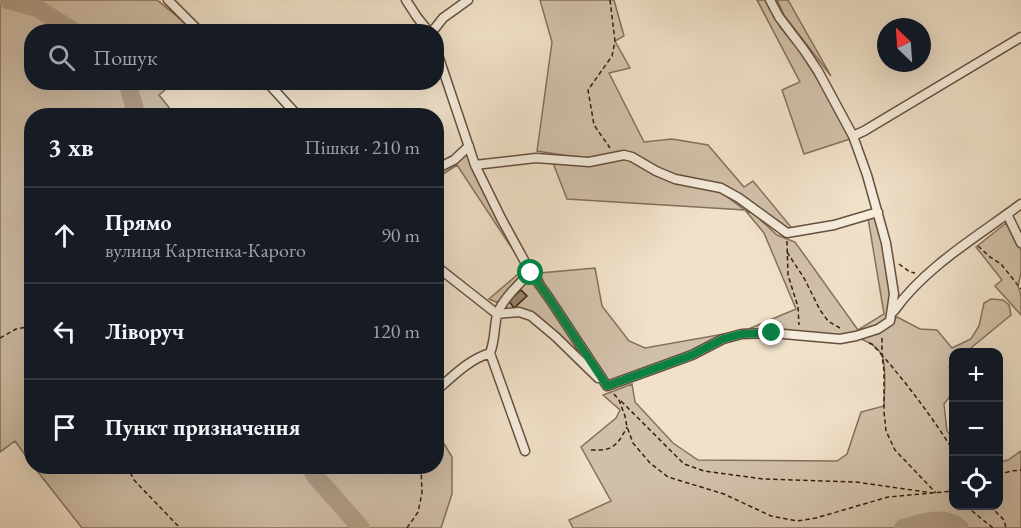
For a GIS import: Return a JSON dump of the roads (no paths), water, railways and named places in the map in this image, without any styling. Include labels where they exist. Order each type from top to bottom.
[{"type":"street","points":[[168,0],[192,24]]},
{"type":"street","points":[[406,0],[424,24]]},
{"type":"street","points":[[438,24],[468,0]]},
{"type":"street","points":[[770,0],[779,17],[818,71],[854,136],[886,243],[894,294],[891,318]]},
{"type":"street","points":[[854,136],[1021,37]]},
{"type":"street","points":[[444,72],[475,165],[501,218],[531,273],[607,386]]},
{"type":"street","points":[[274,90],[291,108]]},
{"type":"street","points":[[444,165],[454,160],[470,146]]},
{"type":"street","points":[[475,165],[536,158],[589,162],[624,155],[675,179],[721,188],[739,198],[787,234],[834,225],[878,212]]},
{"type":"street","points":[[607,386],[692,355],[723,339],[742,334],[799,334],[840,339],[878,330],[891,318],[906,295],[929,273],[1021,204]]},
{"type":"street","points":[[1007,214],[1021,243]]},
{"type":"street","points":[[444,272],[497,314],[519,312],[531,316],[607,386]]},
{"type":"street","points":[[525,451],[490,353],[494,344],[497,314],[504,302],[531,273]]},
{"type":"street","points":[[444,384],[461,368],[490,353]]},
{"type":"waterway","points":[[8,0],[37,8],[62,24]]},
{"type":"waterway","points":[[129,90],[135,108]]},
{"type":"waterway","points":[[314,474],[361,528]]},
{"type":"waterway","points":[[903,528],[925,522],[940,521],[947,521],[960,528]]}]
